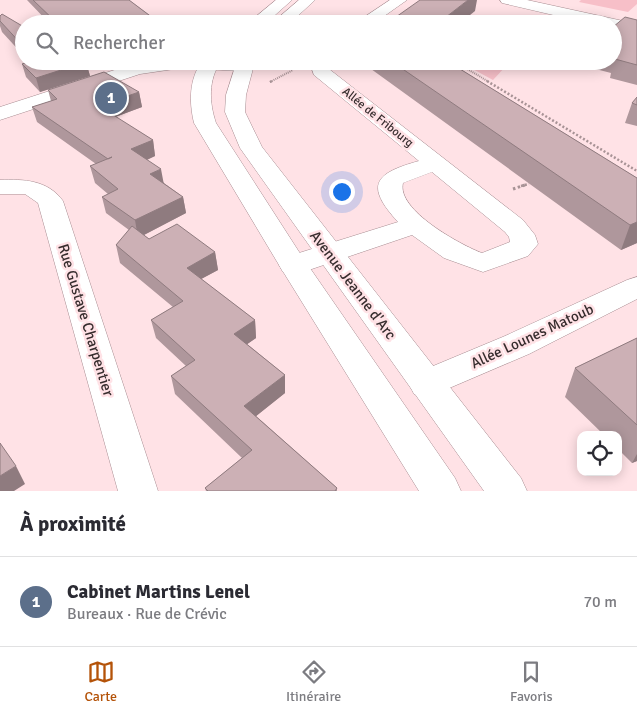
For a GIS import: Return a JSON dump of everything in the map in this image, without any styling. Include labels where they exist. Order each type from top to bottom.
[{"type":"street","points":[[266,15],[285,0]]},
{"type":"street","points":[[290,15],[308,0]]},
{"type":"street","points":[[376,15],[400,0]]},
{"type":"street","points":[[507,0],[574,15]]},
{"type":"street","points":[[622,26],[637,29]]},
{"type":"street","points":[[0,114],[134,70]]},
{"type":"street","points":[[208,70],[204,77],[200,100],[205,123],[293,265],[441,491]]},
{"type":"street","name":"Avenue Jeanne d'Arc","points":[[243,70],[234,102],[238,121],[251,148],[507,491]]},
{"type":"street","name":"Allée de Fribourg","points":[[325,70],[435,164],[514,226],[522,235],[524,244],[518,250],[483,263],[453,252],[416,225],[392,198],[390,186],[392,180],[398,176],[435,164]]},
{"type":"street","name":"Rue Gustave Charpentier","points":[[0,187],[30,187],[41,191],[50,201],[138,491]]},
{"type":"street","points":[[293,265],[416,225]]},
{"type":"street","name":"Allée Lounes Matoub","points":[[426,384],[517,344],[637,287]]},
{"type":"path","points":[[469,70],[637,171]]},
{"type":"path","points":[[602,159],[611,156]]},
{"type":"shaded area","points":[[581,0],[637,0],[637,4],[628,12],[579,2]]},
{"type":"shaded area","points":[[475,70],[502,70],[493,80]]},
{"type":"building","points":[[33,0],[129,0],[149,15],[49,15]]},
{"type":"building","points":[[420,0],[468,0],[449,15],[399,15]]},
{"type":"building","points":[[2,14],[15,22],[15,37],[0,21]]},
{"type":"building","points":[[625,17],[637,20],[637,65],[622,61],[622,20]]},
{"type":"building","points":[[28,70],[61,70],[36,78]]},
{"type":"building","points":[[404,70],[462,70],[637,178],[637,222],[630,225]]},
{"type":"building","points":[[104,72],[139,92],[99,106],[153,140],[131,149],[161,169],[150,174],[183,197],[135,220],[102,197],[118,189],[90,166],[108,159],[32,107],[57,99],[48,90]]},
{"type":"building","points":[[637,97],[637,105],[632,103]]},
{"type":"building","points":[[177,224],[215,252],[187,268],[255,320],[234,334],[285,375],[244,406],[337,488],[335,491],[208,491],[205,488],[252,450],[171,376],[195,360],[151,320],[183,301],[116,245],[132,226],[149,239]]},
{"type":"building","points":[[637,338],[637,425],[575,368]]},
{"type":"building","points":[[0,443],[16,466],[0,476]]},
{"type":"place","name":"Cabinet Martins Lenel","points":[[111,98]]}]
